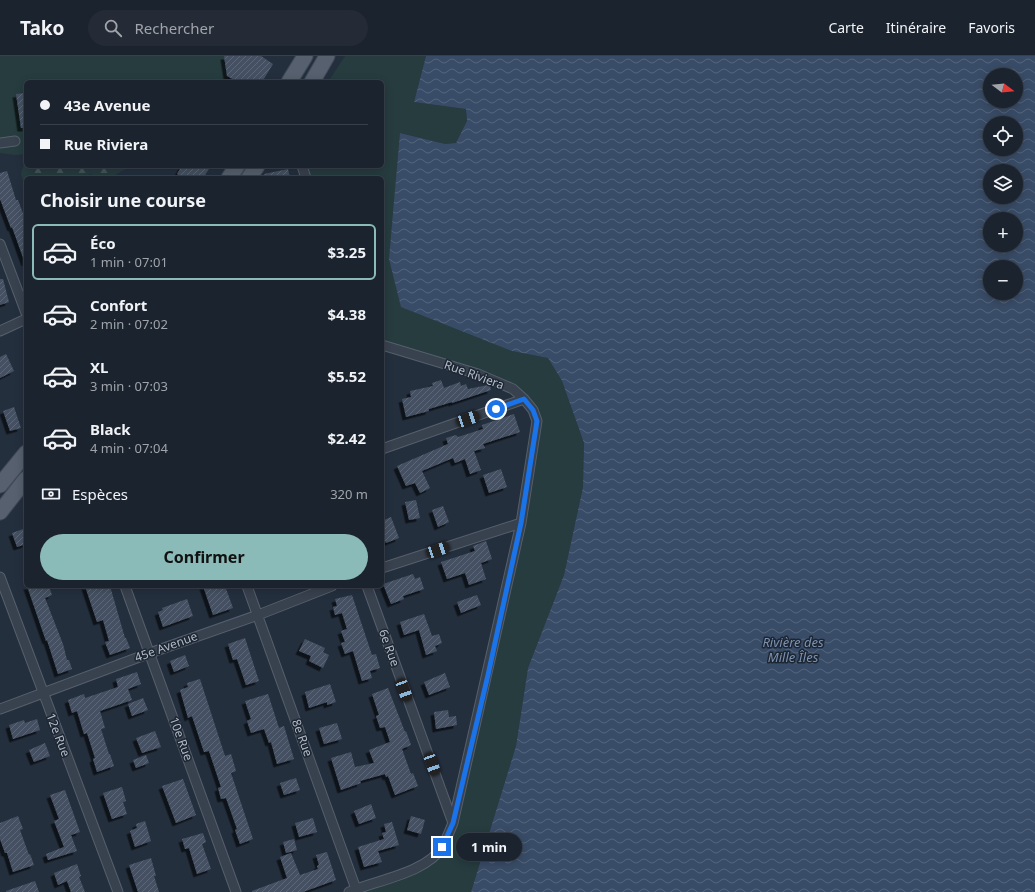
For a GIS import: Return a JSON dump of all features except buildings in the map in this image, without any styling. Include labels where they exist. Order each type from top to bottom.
[{"type":"main road","points":[[290,80],[304,56]]},
{"type":"main road","points":[[313,80],[327,56]]},
{"type":"main road","points":[[0,485],[24,455]]},
{"type":"main road","points":[[0,512],[24,482]]},
{"type":"street","points":[[0,143],[15,141]]},
{"type":"street","points":[[0,244],[24,308]]},
{"type":"street","points":[[0,331],[24,319]]},
{"type":"street","name":"Rue Riviera","points":[[352,891],[413,870],[427,862],[442,847],[453,823],[521,523],[537,421],[533,410],[513,389],[478,374],[384,346]]},
{"type":"street","points":[[384,448],[524,399]]},
{"type":"street","points":[[384,567],[521,523]]},
{"type":"street","name":"12e Rue","points":[[0,577],[118,892]]},
{"type":"street","name":"10e Rue","points":[[126,588],[236,892]]},
{"type":"street","name":"8e Rue","points":[[248,588],[352,891]]},
{"type":"street","name":"45e Avenue","points":[[0,709],[150,653],[258,615],[327,588]]},
{"type":"street","name":"6e Rue","points":[[367,588],[453,823]]},
{"type":"green space","points":[[0,56],[227,56],[226,80],[24,80],[24,154],[15,155],[0,153]]},
{"type":"green space","points":[[345,56],[426,56],[414,102],[466,109],[467,121],[456,143],[445,144],[400,133],[512,351],[548,358],[562,381],[584,443],[583,487],[564,575],[528,668],[516,746],[471,892],[349,892],[413,875],[432,862],[453,827],[538,421],[513,389],[384,346],[384,176],[310,176],[308,168],[384,168],[384,80],[329,80]]},
{"type":"green space","points":[[24,164],[24,168],[125,168],[113,176],[89,174],[89,176],[24,176],[24,183],[21,174]]},
{"type":"water","name":"Rivière des Mille Îles","points":[[426,56],[1035,56],[1035,892],[471,892],[516,746],[528,668],[564,575],[583,487],[584,443],[562,381],[548,358],[512,351],[401,307],[389,259],[400,133],[445,144],[456,143],[467,121],[466,109],[414,102]]},
{"type":"route","points":[[442,847],[453,823],[488,675],[521,523],[537,421],[533,410],[524,399],[496,409]]}]
